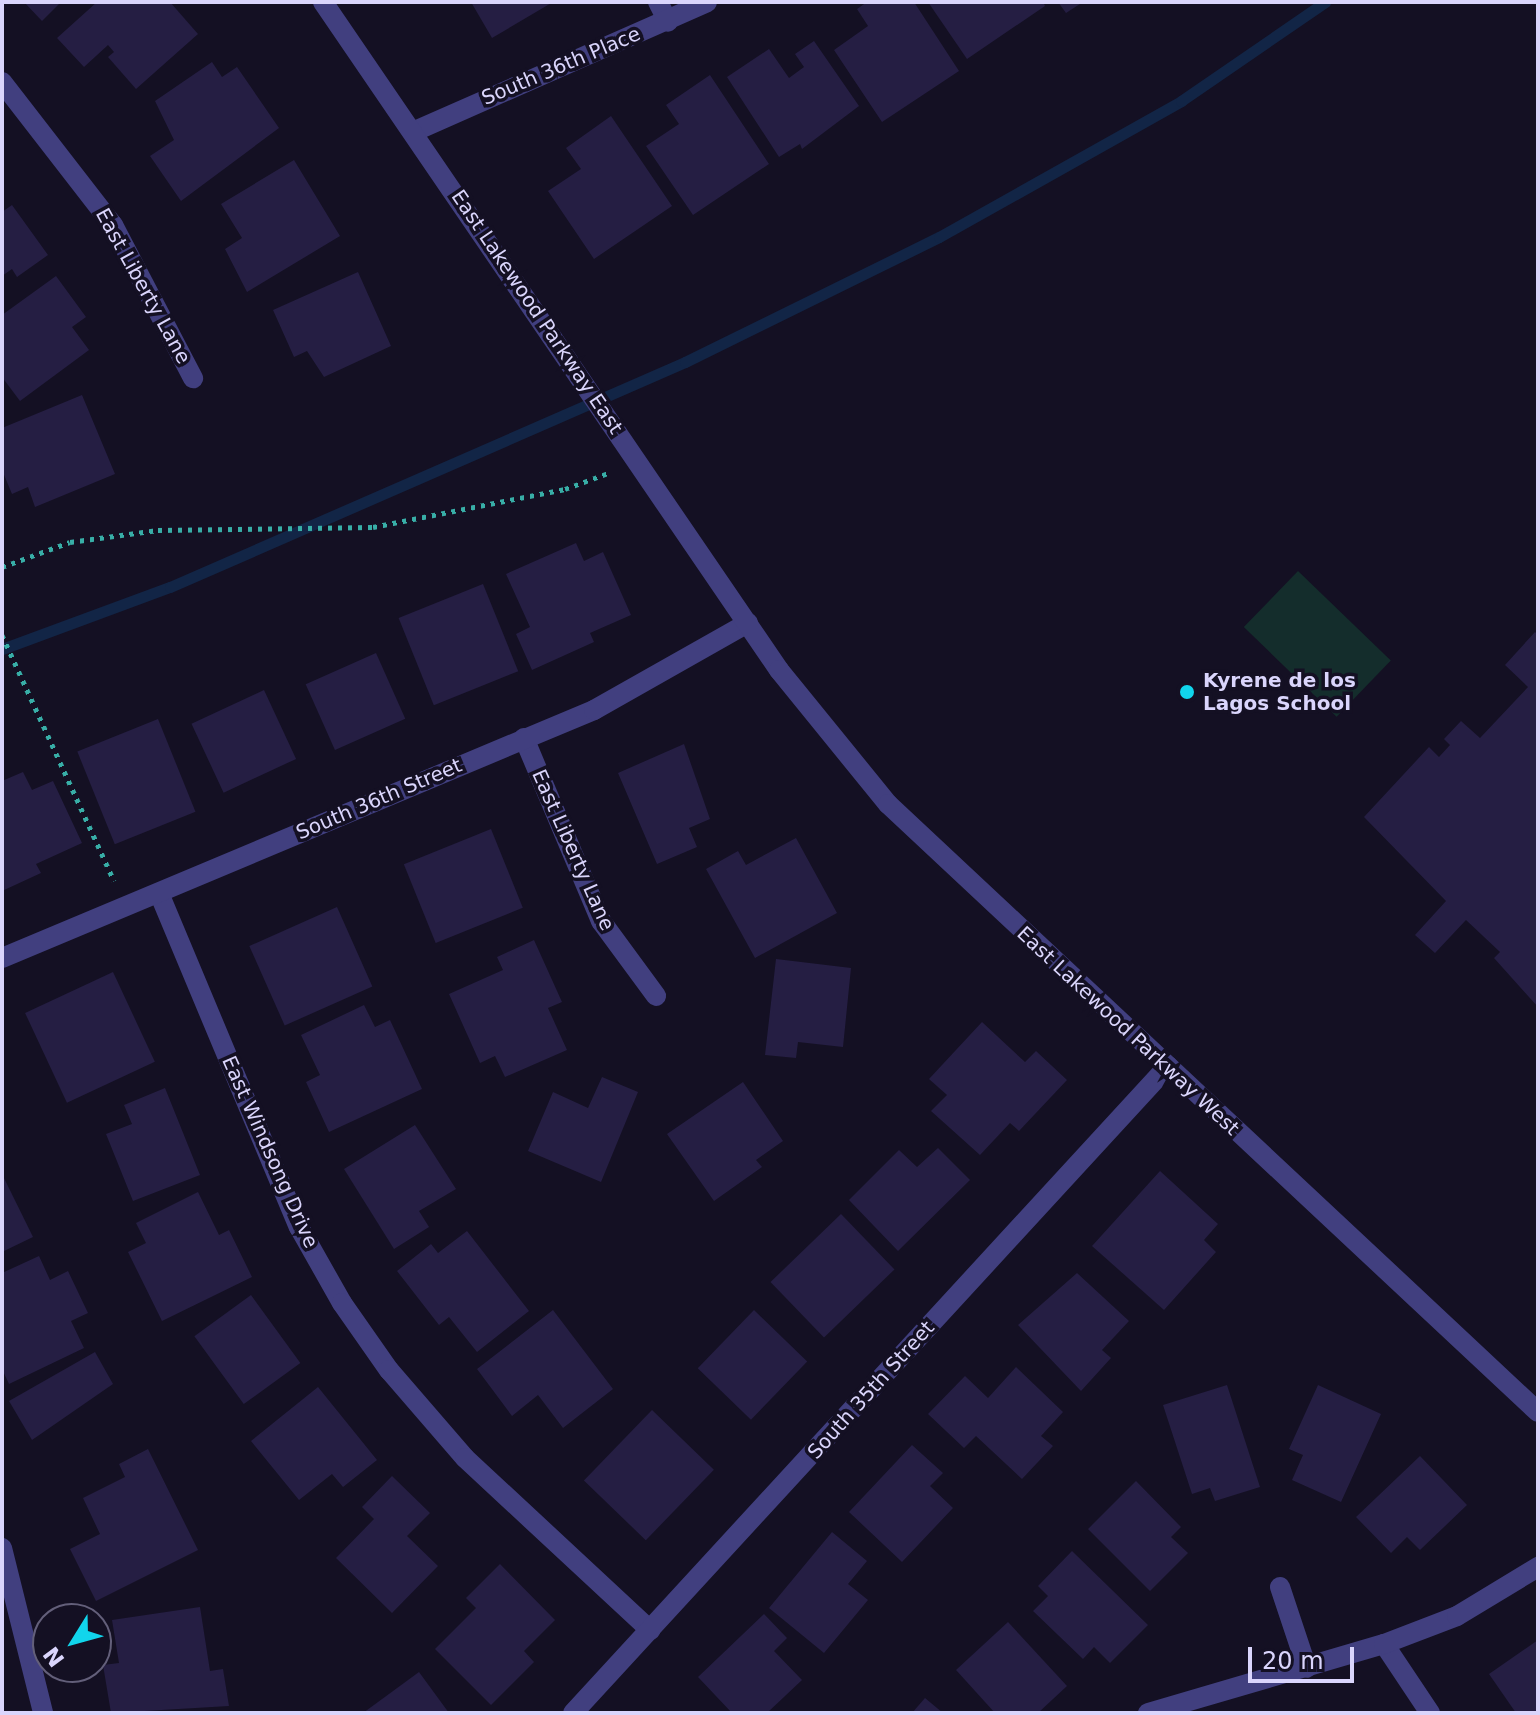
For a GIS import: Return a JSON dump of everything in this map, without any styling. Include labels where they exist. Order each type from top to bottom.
[{"type":"street","name":"East Lakewood Parkway East","points":[[323,2],[415,131],[748,623]]},
{"type":"street","points":[[658,2],[668,22]]},
{"type":"street","name":"South 36th Place","points":[[415,131],[668,22],[707,2]]},
{"type":"street","name":"East Liberty Lane","points":[[2,82],[113,225],[193,378]]},
{"type":"street","name":"South 36th Street","points":[[2,958],[622,696],[748,623]]},
{"type":"street","name":"East Lakewood Parkway West","points":[[748,623],[838,746],[921,839],[1538,1412]]},
{"type":"street","name":"East Liberty Lane","points":[[524,738],[601,921],[656,996]]},
{"type":"street","name":"East Windsong Drive","points":[[159,893],[293,1213],[342,1303],[465,1458],[650,1630]]},
{"type":"street","name":"South 35th Street","points":[[573,1713],[1168,1066]]},
{"type":"street","points":[[2,1548],[18,1590],[43,1713]]},
{"type":"street","points":[[1148,1713],[1384,1644],[1457,1616],[1538,1567]]},
{"type":"street","points":[[1280,1587],[1307,1668]]},
{"type":"street","points":[[1384,1644],[1430,1713]]},
{"type":"path","points":[[2,567],[70,542],[158,530],[373,527],[565,489],[638,462]]},
{"type":"path","points":[[2,635],[126,908]]},
{"type":"green space","points":[[1298,571],[1391,661],[1337,717],[1244,627]]},
{"type":"building","points":[[24,2],[61,2],[42,21]]},
{"type":"building","points":[[97,2],[170,2],[198,34],[136,89],[108,57],[114,52],[108,45],[84,67],[57,38]]},
{"type":"building","points":[[471,2],[553,2],[492,38]]},
{"type":"building","points":[[867,2],[914,2],[959,71],[882,122],[834,50],[868,26],[857,9]]},
{"type":"building","points":[[928,2],[1043,2],[1045,6],[967,59]]},
{"type":"building","points":[[1058,2],[1083,2],[1066,13]]},
{"type":"building","points":[[814,41],[859,106],[802,149],[800,144],[779,157],[727,77],[769,49],[789,78],[804,67],[795,54]]},
{"type":"building","points":[[212,62],[222,77],[237,67],[279,128],[181,201],[150,156],[174,140],[155,101]]},
{"type":"building","points":[[710,75],[769,164],[693,215],[646,146],[679,124],[666,105]]},
{"type":"building","points":[[611,116],[672,206],[594,259],[548,191],[581,169],[566,148]]},
{"type":"building","points":[[294,160],[340,236],[247,292],[225,249],[242,238],[221,204]]},
{"type":"building","points":[[12,205],[48,255],[17,277],[12,269],[2,276],[2,212]]},
{"type":"building","points":[[358,272],[391,346],[324,377],[307,351],[294,357],[273,310]]},
{"type":"building","points":[[56,276],[86,317],[72,327],[89,350],[20,401],[2,377],[2,315]]},
{"type":"building","points":[[82,395],[115,474],[35,507],[28,487],[12,494],[2,470],[2,428]]},
{"type":"building","points":[[576,543],[584,561],[603,552],[631,615],[590,633],[594,642],[532,670],[516,634],[530,627],[506,574]]},
{"type":"building","points":[[483,584],[518,671],[434,705],[399,618]]},
{"type":"building","points":[[1535,632],[1538,635],[1538,1007],[1494,958],[1500,952],[1466,920],[1435,953],[1415,935],[1446,901],[1364,817],[1429,747],[1439,757],[1450,745],[1444,739],[1461,721],[1480,738],[1528,687],[1505,665]]},
{"type":"building","points":[[376,653],[405,719],[335,750],[306,684]]},
{"type":"building","points":[[264,690],[296,759],[224,793],[191,724]]},
{"type":"building","points":[[158,719],[195,812],[115,844],[77,752]]},
{"type":"building","points":[[684,744],[710,819],[689,828],[697,847],[657,864],[618,773]]},
{"type":"building","points":[[23,772],[32,790],[53,781],[82,843],[36,864],[41,873],[2,891],[2,781]]},
{"type":"building","points":[[491,829],[523,908],[436,943],[404,864]]},
{"type":"building","points":[[796,838],[837,913],[755,958],[706,869],[738,851],[746,865]]},
{"type":"building","points":[[337,907],[372,986],[285,1026],[249,946]]},
{"type":"building","points":[[534,940],[562,1002],[548,1008],[567,1050],[505,1077],[495,1056],[480,1063],[449,994],[503,970],[497,957]]},
{"type":"building","points":[[776,959],[851,968],[843,1047],[798,1042],[796,1058],[765,1055]]},
{"type":"building","points":[[113,972],[155,1062],[67,1103],[25,1013]]},
{"type":"building","points":[[364,1005],[375,1027],[390,1020],[422,1089],[329,1132],[306,1082],[320,1075],[301,1035]]},
{"type":"building","points":[[982,1022],[1025,1062],[1036,1051],[1067,1080],[1019,1131],[1010,1123],[980,1155],[931,1111],[947,1095],[929,1079]]},
{"type":"building","points":[[602,1077],[638,1092],[601,1182],[528,1151],[553,1092],[588,1108]]},
{"type":"building","points":[[743,1082],[783,1141],[756,1160],[762,1167],[714,1201],[667,1134]]},
{"type":"building","points":[[165,1088],[200,1175],[133,1201],[106,1134],[132,1124],[124,1105]]},
{"type":"building","points":[[415,1125],[456,1189],[419,1211],[429,1227],[394,1249],[344,1169]]},
{"type":"building","points":[[938,1148],[970,1180],[898,1251],[849,1200],[899,1150],[917,1167]]},
{"type":"building","points":[[1160,1171],[1218,1224],[1204,1240],[1216,1252],[1164,1310],[1092,1246]]},
{"type":"building","points":[[2,1174],[33,1237],[2,1252]]},
{"type":"building","points":[[198,1192],[219,1235],[229,1230],[252,1277],[162,1321],[128,1252],[146,1243],[136,1223]]},
{"type":"building","points":[[841,1214],[894,1269],[824,1337],[771,1282]]},
{"type":"building","points":[[467,1231],[529,1311],[477,1352],[449,1317],[439,1325],[397,1271],[431,1244],[438,1253]]},
{"type":"building","points":[[39,1256],[50,1280],[68,1271],[88,1313],[71,1321],[84,1348],[9,1384],[2,1369],[2,1273]]},
{"type":"building","points":[[1077,1273],[1129,1321],[1102,1350],[1111,1358],[1081,1391],[1018,1325]]},
{"type":"building","points":[[251,1295],[300,1363],[244,1404],[194,1336]]},
{"type":"building","points":[[553,1310],[613,1389],[563,1428],[538,1395],[512,1416],[477,1369]]},
{"type":"building","points":[[754,1310],[807,1361],[751,1420],[698,1368]]},
{"type":"building","points":[[95,1352],[113,1384],[32,1440],[9,1401]]},
{"type":"building","points":[[1016,1367],[1063,1412],[1041,1436],[1053,1446],[1022,1479],[976,1436],[964,1448],[928,1414],[965,1376],[988,1398]]},
{"type":"building","points":[[1227,1385],[1260,1487],[1215,1501],[1210,1488],[1192,1494],[1163,1405]]},
{"type":"building","points":[[1318,1385],[1381,1414],[1341,1502],[1292,1480],[1303,1455],[1289,1449]]},
{"type":"building","points":[[318,1387],[377,1460],[343,1487],[332,1474],[299,1500],[251,1441]]},
{"type":"building","points":[[652,1410],[714,1470],[646,1540],[584,1480]]},
{"type":"building","points":[[912,1445],[943,1473],[930,1486],[953,1508],[902,1562],[849,1512]]},
{"type":"building","points":[[148,1449],[198,1550],[96,1601],[70,1549],[100,1534],[83,1498],[125,1477],[119,1464]]},
{"type":"building","points":[[1420,1456],[1467,1505],[1420,1550],[1407,1537],[1391,1553],[1356,1517]]},
{"type":"building","points":[[392,1476],[430,1513],[407,1536],[438,1566],[392,1613],[336,1558],[374,1519],[362,1507]]},
{"type":"building","points":[[1136,1481],[1181,1527],[1171,1537],[1188,1553],[1150,1591],[1088,1529]]},
{"type":"building","points":[[832,1532],[867,1561],[848,1584],[868,1600],[824,1653],[769,1608]]},
{"type":"building","points":[[1072,1551],[1148,1625],[1110,1663],[1094,1647],[1083,1659],[1033,1611],[1048,1596],[1038,1586]]},
{"type":"building","points":[[500,1564],[555,1620],[524,1651],[534,1662],[491,1705],[435,1649],[476,1608],[466,1598]]},
{"type":"building","points":[[200,1607],[210,1671],[223,1669],[229,1706],[111,1713],[106,1683],[112,1683],[112,1664],[119,1663],[112,1620]]},
{"type":"building","points":[[764,1614],[787,1638],[774,1651],[802,1680],[767,1713],[732,1713],[698,1677]]},
{"type":"building","points":[[1008,1622],[1067,1686],[1038,1713],[995,1713],[956,1670]]},
{"type":"building","points":[[1538,1640],[1538,1713],[1516,1713],[1489,1674]]},
{"type":"building","points":[[419,1672],[449,1713],[363,1713]]},
{"type":"building","points":[[925,1698],[943,1713],[912,1713]]},
{"type":"waterway","points":[[2,649],[170,587],[685,362],[939,237],[1181,101],[1325,2]]},
{"type":"place","name":"Kyrene de los Lagos School","points":[[1187,692]]}]
